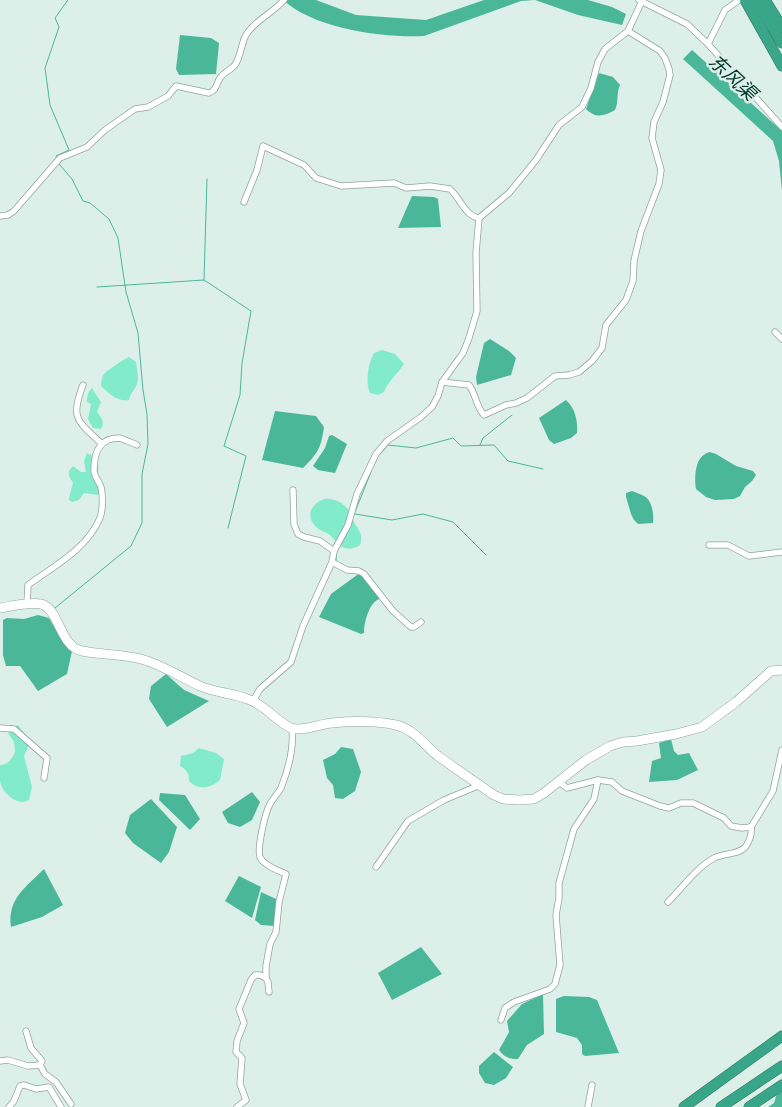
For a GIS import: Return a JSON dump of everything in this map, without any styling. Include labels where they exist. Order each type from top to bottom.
[{"type":"highway","points":[[746,0],[782,55]]},
{"type":"highway","points":[[746,0],[782,66]]},
{"type":"highway","points":[[755,0],[782,43]]},
{"type":"highway","points":[[765,0],[782,27]]},
{"type":"highway","points":[[772,0],[782,16]]},
{"type":"highway","points":[[684,1107],[782,1036]]},
{"type":"highway","points":[[721,1107],[782,1066]]},
{"type":"highway","points":[[749,1107],[782,1084]]},
{"type":"street","points":[[253,701],[260,689],[290,662],[302,626],[332,562],[334,551],[348,525],[357,494],[376,454],[387,441],[432,407],[442,382],[463,352],[477,311],[476,269],[479,218],[509,193],[536,160],[559,125],[582,107],[592,88],[598,62],[604,49],[628,31],[641,0],[687,24],[708,44],[782,127]]},
{"type":"street","points":[[708,44],[725,10],[739,0]]},
{"type":"street","points":[[0,216],[8,216],[14,211],[58,161],[87,147],[105,130],[135,109],[148,108],[168,96],[176,86],[212,92],[216,88],[219,78],[233,67],[246,36],[252,27],[282,3]]},
{"type":"street","points":[[442,382],[469,385],[480,410],[484,414],[527,398],[555,376],[569,376],[579,372],[592,361],[602,348],[606,325],[626,300],[633,281],[634,260],[641,231],[659,184],[661,170],[652,138],[654,122],[663,102],[670,75],[666,58],[660,51],[628,31]]},
{"type":"street","points":[[244,202],[257,170],[263,146],[304,165],[316,178],[341,186],[394,183],[406,188],[430,186],[450,189],[474,218],[479,218]]},
{"type":"street","points":[[775,332],[782,339]]},
{"type":"street","points":[[83,385],[76,404],[79,423],[101,443]]},
{"type":"street","points":[[27,605],[28,585],[81,545],[91,534],[101,516],[101,487],[95,476],[94,469],[98,447],[101,443],[119,438],[137,445]]},
{"type":"street","points":[[293,490],[294,524],[298,534],[320,541],[334,551]]},
{"type":"street","points":[[709,545],[728,545],[749,556],[782,552]]},
{"type":"street","points":[[332,562],[347,570],[359,571],[364,574],[393,612],[411,627],[421,622]]},
{"type":"street","points":[[0,608],[41,604],[46,606],[71,645],[79,651],[119,654],[162,666],[200,686],[253,701],[292,728],[301,729],[331,723],[348,722],[401,726],[412,732],[436,754],[494,795],[519,800],[534,799],[610,746],[623,742],[676,734],[702,727],[736,702],[771,671],[782,669]]},
{"type":"street","points":[[0,728],[14,730],[47,758],[44,778]]},
{"type":"street","points":[[269,992],[266,978],[270,944],[276,932],[279,902],[286,874],[260,858],[260,850],[269,805],[280,790],[292,751],[294,743],[292,728]]},
{"type":"street","points":[[668,902],[715,857],[741,850],[746,846],[752,833],[751,827],[773,791],[782,750]]},
{"type":"street","points":[[558,781],[566,788],[598,780],[612,782],[622,791],[660,806],[669,808],[681,803],[693,803],[724,818],[732,826],[751,827]]},
{"type":"street","points":[[501,1020],[505,1008],[514,1002],[550,989],[555,984],[560,965],[556,915],[559,883],[574,829],[594,798],[598,780]]},
{"type":"street","points":[[376,866],[408,821],[444,800],[480,785]]},
{"type":"street","points":[[237,1107],[246,1100],[240,1084],[242,1061],[236,1052],[237,1041],[244,1023],[239,1009],[251,980],[255,976],[260,975],[266,978]]},
{"type":"street","points":[[26,1031],[31,1048],[42,1061],[40,1065],[45,1074],[56,1082],[71,1104]]},
{"type":"street","points":[[0,1061],[8,1060],[28,1066],[40,1065]]},
{"type":"street","points":[[9,1107],[14,1101],[20,1086],[24,1085],[36,1089],[48,1087],[61,1107]]},
{"type":"street","points":[[588,1107],[592,1085]]},
{"type":"shaded area","points":[[283,0],[316,0],[356,15],[426,20],[484,0],[535,0],[521,1],[424,36],[407,36],[370,33],[331,25],[297,10]]},
{"type":"shaded area","points":[[535,0],[588,0],[612,7],[626,14],[622,25],[578,15]]},
{"type":"shaded area","points":[[180,35],[211,38],[219,43],[216,74],[179,75],[176,69]]},
{"type":"shaded area","points":[[692,50],[782,131],[782,191],[779,161],[773,141],[683,59]]},
{"type":"shaded area","points":[[599,73],[613,77],[620,85],[615,110],[600,116],[586,109]]},
{"type":"shaded area","points":[[412,196],[434,197],[438,199],[441,227],[398,228]]},
{"type":"shaded area","points":[[490,339],[509,351],[516,358],[511,375],[477,385],[476,377],[484,343]]},
{"type":"shaded area","points":[[382,350],[395,354],[404,364],[384,392],[378,395],[370,393],[368,389],[368,373],[374,353]]},
{"type":"shaded area","points":[[129,357],[136,362],[138,382],[129,400],[121,400],[114,397],[101,386],[101,382],[104,374]]},
{"type":"shaded area","points":[[92,388],[101,402],[97,412],[103,424],[101,429],[93,428],[88,419],[91,404],[87,402],[87,398]]},
{"type":"shaded area","points":[[566,400],[572,407],[575,415],[577,433],[571,438],[554,444],[549,440],[539,418]]},
{"type":"shaded area","points":[[275,411],[316,416],[324,427],[318,450],[303,468],[262,460]]},
{"type":"shaded area","points":[[332,435],[347,444],[335,473],[318,470],[313,466],[325,448],[329,436]]},
{"type":"shaded area","points":[[710,452],[736,466],[753,471],[756,475],[740,496],[734,499],[715,500],[706,497],[696,489],[695,478],[698,462],[701,457]]},
{"type":"shaded area","points":[[87,453],[92,455],[97,461],[97,481],[102,490],[98,495],[84,493],[79,500],[72,502],[69,498],[73,483],[69,476],[69,471],[73,466],[81,472],[86,472],[84,461]]},
{"type":"shaded area","points":[[632,491],[643,495],[651,504],[653,523],[638,524],[634,520],[626,497],[626,493]]},
{"type":"shaded area","points":[[324,499],[337,501],[349,510],[361,535],[360,545],[347,549],[313,523],[310,515],[311,511],[319,501]]},
{"type":"shaded area","points":[[357,575],[362,575],[380,596],[372,604],[366,618],[364,633],[361,634],[319,617],[331,594]]},
{"type":"shaded area","points":[[38,615],[49,618],[60,637],[72,651],[67,674],[38,691],[20,666],[6,666],[3,655],[3,620],[7,618],[24,619]]},
{"type":"shaded area","points":[[166,674],[184,690],[209,701],[167,727],[149,699],[151,686]]},
{"type":"shaded area","points":[[18,725],[27,736],[29,742],[24,756],[32,787],[29,800],[25,802],[11,798],[1,786],[0,781],[0,765],[9,761],[15,752],[14,742],[8,733],[13,727]]},
{"type":"shaded area","points":[[671,739],[674,751],[678,755],[689,753],[698,770],[677,780],[649,782],[652,761],[661,758],[659,743]]},
{"type":"shaded area","points":[[341,747],[353,749],[361,772],[355,791],[343,799],[335,798],[333,785],[327,778],[323,760],[335,754]]},
{"type":"shaded area","points":[[199,748],[216,753],[224,759],[220,780],[213,785],[205,787],[196,786],[189,781],[187,772],[180,766],[181,756],[193,753]]},
{"type":"shaded area","points":[[252,792],[260,802],[252,820],[240,827],[228,823],[222,812]]},
{"type":"shaded area","points":[[160,793],[185,795],[200,819],[190,830],[159,800]]},
{"type":"shaded area","points":[[151,799],[177,827],[169,852],[161,863],[133,843],[125,833],[130,815]]},
{"type":"shaded area","points":[[44,869],[63,905],[42,917],[11,927],[12,909],[15,901],[19,894]]},
{"type":"shaded area","points":[[239,876],[261,887],[252,918],[225,901]]},
{"type":"shaded area","points":[[261,892],[276,899],[275,926],[261,925],[255,920]]},
{"type":"shaded area","points":[[421,947],[442,974],[392,1000],[378,973]]},
{"type":"shaded area","points":[[543,994],[544,1034],[527,1045],[518,1059],[505,1056],[499,1050],[509,1032],[507,1021],[522,1004]]},
{"type":"shaded area","points":[[564,996],[589,997],[597,1000],[619,1053],[585,1056],[582,1054],[582,1045],[577,1038],[556,1032],[556,999]]},
{"type":"shaded area","points":[[494,1052],[513,1067],[506,1078],[494,1085],[485,1083],[479,1073],[479,1066]]},
{"type":"shaded area","points":[[782,1078],[782,1107],[768,1107],[774,1103]]},
{"type":"waterway","points":[[57,158],[56,156],[69,150],[50,105],[45,68],[59,27],[55,18],[68,0]]},
{"type":"waterway","points":[[55,608],[131,546],[142,523],[142,474],[148,444],[147,414],[138,333],[126,292],[118,238],[109,219],[90,203],[83,201],[72,179],[59,164]]},
{"type":"waterway","points":[[204,280],[207,179]]},
{"type":"waterway","points":[[97,287],[204,280],[251,311],[242,363],[240,395],[224,446],[246,456],[228,528]]},
{"type":"waterway","points":[[480,445],[483,438],[512,415]]},
{"type":"waterway","points":[[381,453],[388,445],[416,448],[453,438],[461,446],[494,445],[508,461],[543,469]]},
{"type":"waterway","points":[[353,517],[371,472]]},
{"type":"waterway","points":[[355,514],[392,520],[423,514],[453,522],[486,555]]},
{"type":"waterway","points":[[336,554],[336,561]]},
{"type":"water label","name":"东风渠","points":[[733,77]]}]
